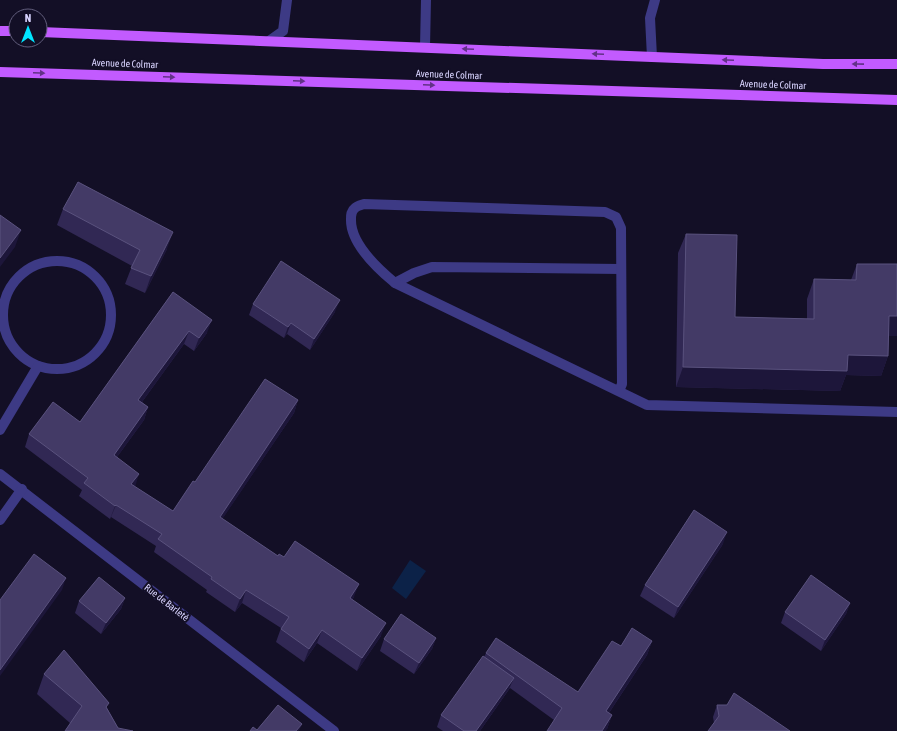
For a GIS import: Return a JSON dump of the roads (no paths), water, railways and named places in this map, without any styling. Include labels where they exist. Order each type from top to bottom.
[{"type":"main road","points":[[48,32],[823,64],[897,64]]},
{"type":"main road","name":"Avenue de Colmar","points":[[0,72],[897,100]]},
{"type":"street","points":[[270,41],[283,31],[288,0]]},
{"type":"street","points":[[425,47],[426,0]]},
{"type":"street","points":[[652,57],[650,18],[655,0]]},
{"type":"street","points":[[619,391],[622,384],[621,269],[620,228],[616,216],[605,212],[364,204],[354,208],[351,213],[351,227],[360,247],[380,271],[395,283],[647,405],[897,412]]},
{"type":"street","points":[[48,261],[66,261],[83,267],[97,278],[107,293],[111,310],[110,328],[103,345],[90,358],[74,367],[56,369],[38,366],[23,357],[11,344],[4,328],[3,310],[7,293],[17,278],[31,267],[42,263],[48,261]]},
{"type":"street","points":[[395,283],[414,272],[432,267],[621,269]]},
{"type":"street","points":[[0,430],[38,366]]},
{"type":"street","name":"Rue de Barleté","points":[[0,474],[22,489],[334,731]]},
{"type":"street","points":[[0,520],[22,489]]},
{"type":"water","points":[[410,560],[426,571],[406,599],[392,588]]}]
